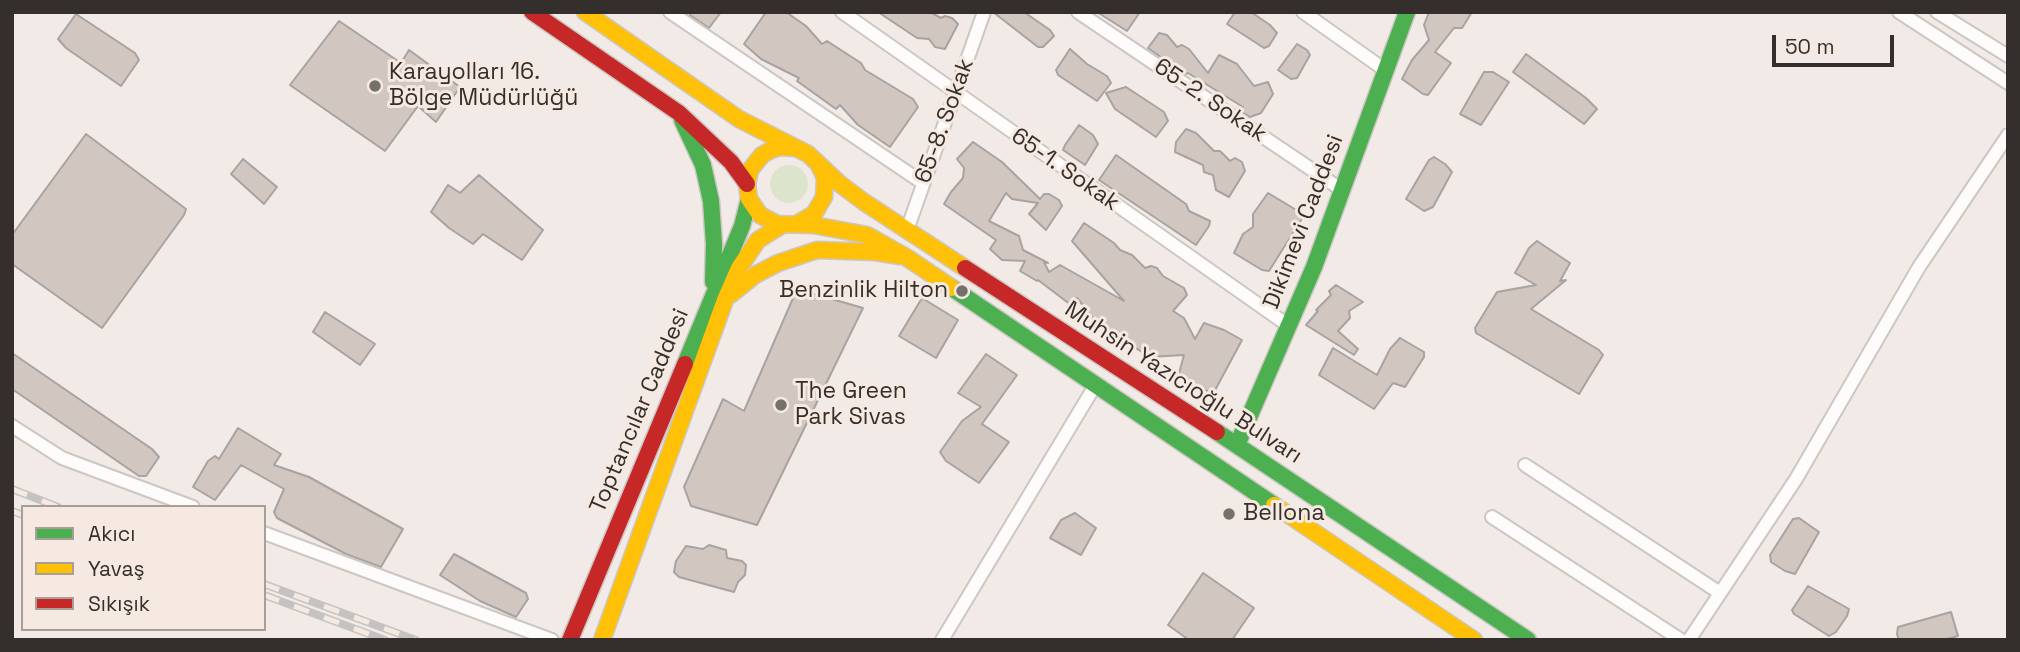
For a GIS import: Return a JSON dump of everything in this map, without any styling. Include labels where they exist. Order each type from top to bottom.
[{"type":"main road","name":"Muhsin Yazıcıoğlu Bulvarı","points":[[532,12],[679,113],[731,162],[760,215],[768,221],[867,235],[906,257],[1474,640]]},
{"type":"main road","name":"Muhsin Yazıcıoğlu Bulvarı","points":[[584,12],[740,119],[800,149],[816,160],[840,184],[907,230],[1237,445],[1528,640]]},
{"type":"main road","name":"Dikimevi Caddesi","points":[[1237,445],[1289,326],[1407,12]]},
{"type":"main road","points":[[679,113],[703,165],[711,201],[718,301],[762,271],[817,250],[875,252],[906,257]]},
{"type":"main road","points":[[748,191],[750,170],[762,155],[780,147],[800,149]]},
{"type":"main road","points":[[790,224],[814,214],[824,197],[824,178],[816,160]]},
{"type":"main road","name":"Toptancılar Caddesi","points":[[603,640],[718,301],[742,226],[748,191]]},
{"type":"main road","name":"Toptancılar Caddesi","points":[[571,637],[718,301],[758,240],[790,224]]},
{"type":"street","name":"65-1. Sokak","points":[[842,12],[1289,326]]},
{"type":"street","name":"65-8. Sokak","points":[[907,230],[984,12]]},
{"type":"street","name":"65-2. Sokak","points":[[1078,12],[1342,190]]},
{"type":"street","points":[[1303,12],[1385,70]]},
{"type":"street","points":[[1899,12],[2008,83]]},
{"type":"street","points":[[1937,12],[2008,56]]},
{"type":"street","points":[[679,15],[923,183]]},
{"type":"street","points":[[1689,640],[1796,479],[1919,267],[2008,135]]},
{"type":"street","points":[[942,640],[1096,384]]},
{"type":"street","points":[[12,426],[62,458],[188,505]]},
{"type":"street","points":[[1525,465],[1720,593]]},
{"type":"street","points":[[1492,517],[1681,640]]},
{"type":"street","points":[[266,534],[552,640]]},
{"type":"green space","points":[[789,165],[802,171],[808,184],[802,197],[789,203],[776,197],[770,184],[776,171]]},
{"type":"building","points":[[690,12],[721,12],[709,28],[690,15]]},
{"type":"building","points":[[766,12],[786,12],[806,26],[822,44],[827,41],[861,63],[865,70],[913,99],[918,107],[890,147],[858,125],[840,105],[836,109],[797,81],[799,78],[761,59],[744,44]]},
{"type":"building","points":[[878,12],[930,12],[941,18],[952,18],[958,24],[945,49],[935,47],[929,39],[917,38]]},
{"type":"building","points":[[993,12],[1024,12],[1050,30],[1054,36],[1043,47],[1038,47]]},
{"type":"building","points":[[1097,12],[1140,12],[1127,31]]},
{"type":"building","points":[[1235,12],[1251,12],[1270,25],[1277,33],[1269,46],[1264,48],[1227,24]]},
{"type":"building","points":[[1429,12],[1472,12],[1462,28],[1454,28],[1435,52],[1451,63],[1428,95],[1402,79],[1412,60],[1429,40],[1424,25]]},
{"type":"building","points":[[76,14],[135,53],[139,60],[121,86],[66,48],[58,39]]},
{"type":"building","name":"Karayolları 16. Bölge Müdürlüğü","points":[[339,21],[401,63],[409,50],[460,87],[436,122],[418,106],[385,151],[290,85]]},
{"type":"building","points":[[1159,33],[1167,35],[1177,47],[1182,45],[1189,49],[1208,73],[1219,55],[1237,64],[1254,86],[1268,82],[1273,94],[1261,113],[1250,117],[1240,111],[1243,107],[1188,73],[1185,74],[1148,48]]},
{"type":"building","points":[[1297,44],[1310,55],[1297,78],[1291,79],[1278,70]]},
{"type":"building","points":[[1070,49],[1107,76],[1111,83],[1097,101],[1058,75],[1056,70]]},
{"type":"building","points":[[1526,54],[1597,109],[1584,124],[1513,72]]},
{"type":"building","points":[[1484,72],[1493,72],[1509,82],[1481,125],[1460,114]]},
{"type":"building","points":[[1126,87],[1164,112],[1168,121],[1156,137],[1115,109],[1106,93]]},
{"type":"building","points":[[1079,125],[1093,135],[1098,144],[1085,165],[1063,150]]},
{"type":"building","points":[[1186,129],[1196,133],[1214,151],[1220,151],[1230,161],[1235,158],[1242,162],[1245,171],[1229,197],[1216,190],[1213,175],[1204,172],[1203,165],[1175,152],[1176,142]]},
{"type":"building","points":[[86,134],[186,209],[102,328],[12,264],[12,235]]},
{"type":"building","points":[[973,142],[1002,162],[1040,199],[1044,194],[1049,194],[1059,200],[1062,206],[1046,230],[1029,214],[1038,203],[1012,199],[1006,193],[989,221],[1019,236],[1023,250],[1048,263],[1044,262],[1049,272],[1060,265],[1124,301],[1072,241],[1084,223],[1120,250],[1132,255],[1145,268],[1157,268],[1163,276],[1184,288],[1187,295],[1173,311],[1184,318],[1195,339],[1204,323],[1242,340],[1213,394],[1178,377],[1184,355],[1149,357],[1095,320],[1077,298],[1071,305],[1038,280],[1020,271],[1025,261],[1002,260],[990,249],[996,240],[944,204],[963,178],[964,168],[957,159]]},
{"type":"building","points":[[1116,155],[1186,204],[1189,211],[1210,221],[1196,245],[1099,180]]},
{"type":"building","points":[[1434,157],[1452,172],[1433,207],[1424,211],[1406,199],[1429,160]]},
{"type":"building","points":[[243,159],[277,187],[264,204],[231,174]]},
{"type":"building","points":[[479,175],[543,230],[522,260],[483,234],[473,244],[431,212],[448,185],[460,193]]},
{"type":"building","points":[[1268,193],[1298,211],[1303,217],[1269,271],[1262,270],[1234,253],[1243,234],[1253,227],[1253,214]]},
{"type":"building","points":[[1537,241],[1570,263],[1560,281],[1566,280],[1531,309],[1603,355],[1579,394],[1476,333],[1475,328],[1497,292],[1536,285],[1515,273],[1529,248]]},
{"type":"building","points":[[1336,285],[1363,302],[1349,311],[1350,318],[1338,331],[1358,349],[1354,355],[1306,325]]},
{"type":"building","name":"The Green Park Sivas","points":[[797,289],[863,308],[757,525],[691,506],[684,487],[723,399],[744,411]]},
{"type":"building","points":[[922,298],[958,320],[936,358],[899,336]]},
{"type":"building","points":[[325,312],[375,344],[360,365],[313,332]]},
{"type":"building","points":[[1400,338],[1424,352],[1424,357],[1405,387],[1393,383],[1374,409],[1319,375],[1333,348],[1377,375],[1390,349]]},
{"type":"building","points":[[12,353],[152,449],[159,457],[146,476],[139,476],[12,389]]},
{"type":"building","points":[[986,354],[1017,375],[982,424],[1009,442],[979,483],[946,461],[940,452],[962,421],[981,407],[958,393]]},
{"type":"building","points":[[238,428],[281,454],[274,465],[309,477],[403,529],[381,567],[346,554],[277,518],[274,512],[284,489],[241,465],[215,500],[193,487],[208,461],[215,456],[219,459]]},
{"type":"building","points":[[1075,513],[1096,528],[1081,555],[1050,538],[1061,520]]},
{"type":"building","points":[[1799,518],[1819,532],[1795,574],[1771,562],[1770,555],[1793,519]]},
{"type":"building","points":[[709,545],[726,550],[727,558],[742,561],[746,565],[745,575],[734,592],[679,577],[674,572],[676,561],[686,546],[703,549]]},
{"type":"building","points":[[454,554],[526,593],[528,599],[516,617],[480,601],[440,575]]},
{"type":"building","points":[[1203,573],[1254,608],[1232,640],[1189,640],[1168,625]]},
{"type":"building","points":[[1808,586],[1849,609],[1836,632],[1829,636],[1794,614],[1792,610]]},
{"type":"building","points":[[1951,612],[1958,636],[1943,640],[1899,640],[1898,627]]},
{"type":"railway","points":[[12,489],[53,505]]},
{"type":"railway","points":[[12,511],[21,514]]},
{"type":"railway","points":[[266,585],[416,640]]},
{"type":"railway","points":[[266,596],[385,640]]},
{"type":"traffic: fast","points":[[1237,445],[1314,267],[1407,12]]},
{"type":"traffic: fast","points":[[682,120],[703,165],[711,201],[713,282]]},
{"type":"traffic: fast","points":[[685,364],[742,226],[749,199]]},
{"type":"traffic: fast","points":[[952,288],[1274,505]]},
{"type":"traffic: fast","points":[[1217,432],[1528,640]]},
{"type":"traffic: slow","points":[[585,12],[739,119],[808,154],[864,202],[965,268]]},
{"type":"traffic: slow","points":[[795,148],[780,147],[771,150],[762,155],[750,170],[747,184],[749,199],[760,215],[777,224],[813,225],[867,235],[952,288]]},
{"type":"traffic: slow","points":[[797,224],[814,214],[824,197],[825,178],[818,163]]},
{"type":"traffic: slow","points":[[602,640],[725,300],[739,268],[758,240],[782,225]]},
{"type":"traffic: slow","points":[[730,295],[755,275],[778,263],[817,250],[875,252],[900,256]]},
{"type":"traffic: slow","points":[[1274,505],[1474,640]]},
{"type":"traffic: jam","points":[[532,12],[679,113],[731,162],[747,184]]},
{"type":"traffic: jam","points":[[965,268],[1217,432]]},
{"type":"traffic: jam","points":[[570,640],[685,364]]},
{"type":"place","name":"Karayolları 16. Bölge Müdürlüğü","points":[[375,86]]},
{"type":"place","name":"Benzinlik Hilton","points":[[962,291]]},
{"type":"place","name":"The Green Park Sivas","points":[[781,405]]},
{"type":"place","name":"Bellona","points":[[1229,514]]}]
